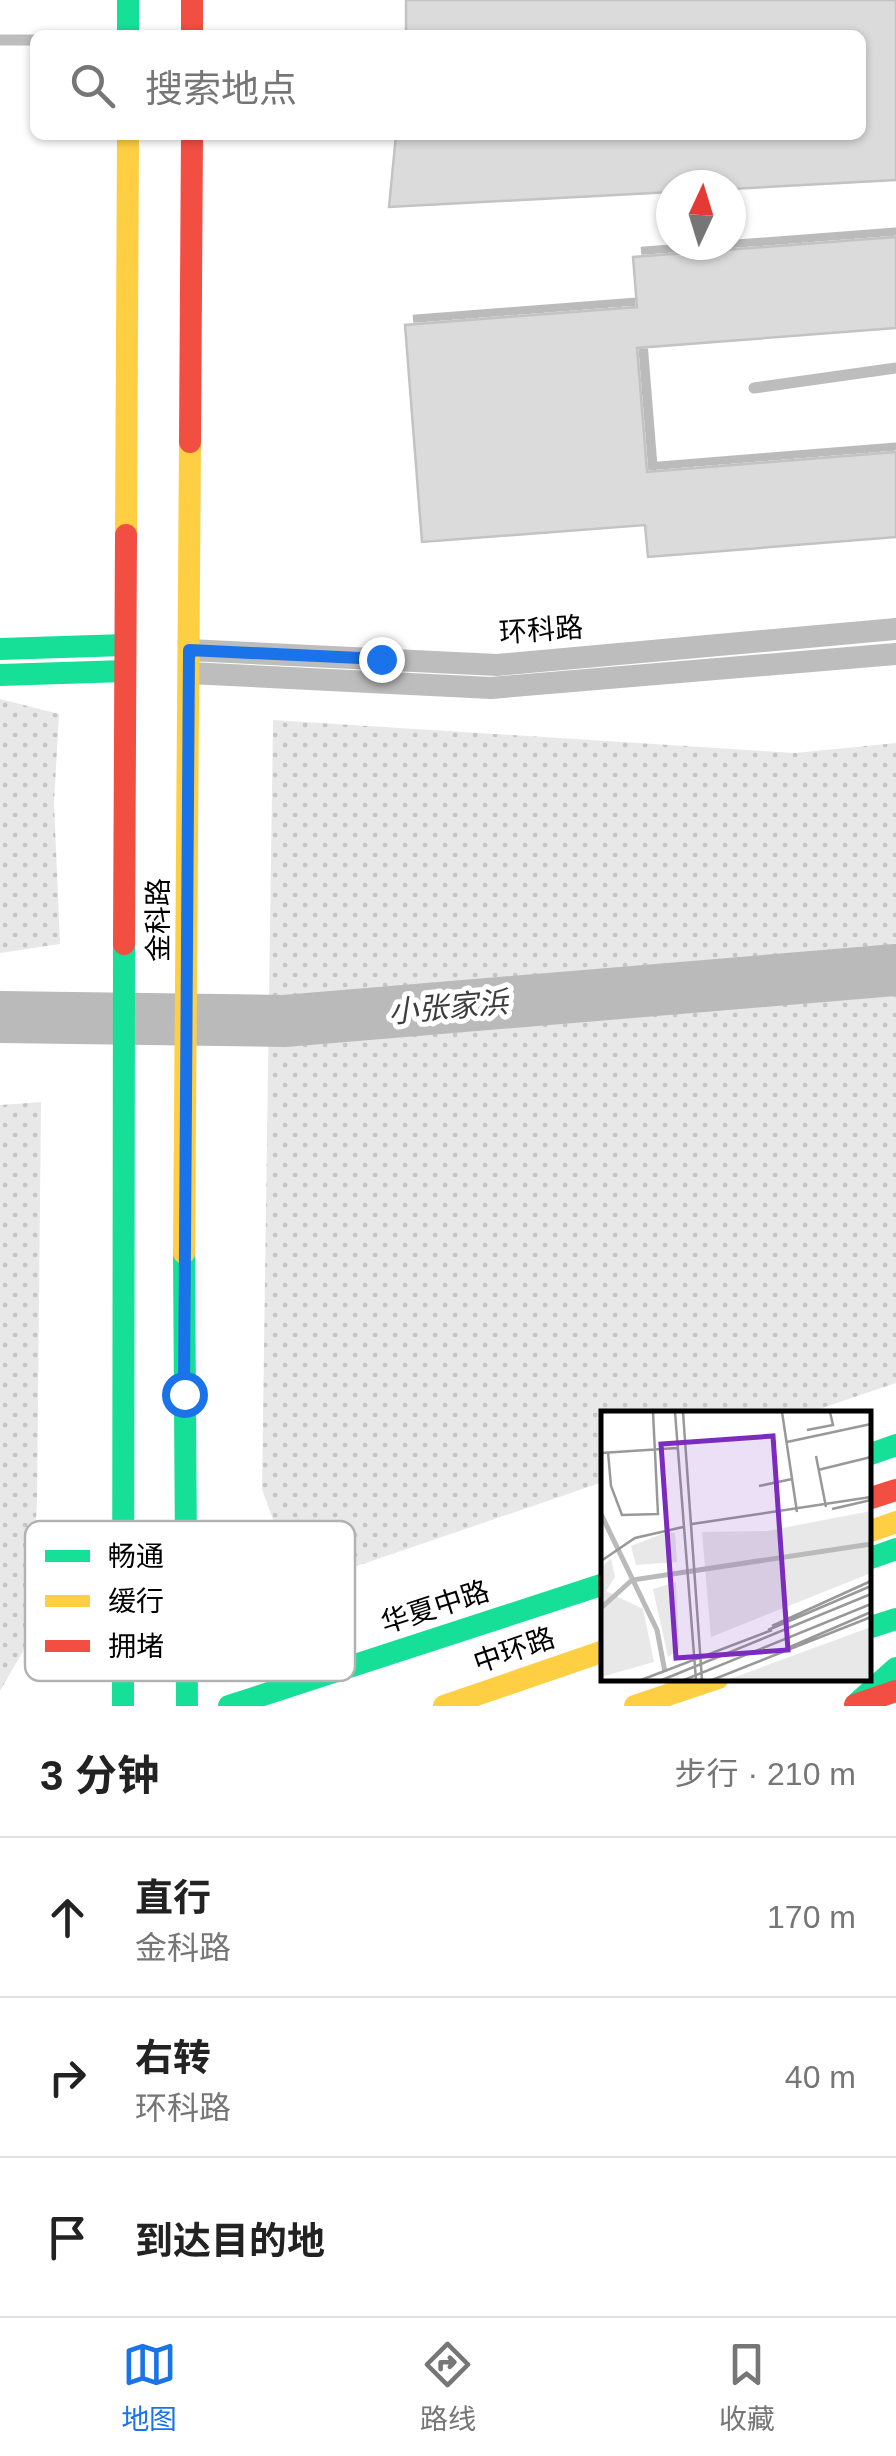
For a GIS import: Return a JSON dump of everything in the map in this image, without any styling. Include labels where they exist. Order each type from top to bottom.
[{"type":"main road","points":[[128,0],[128,30]]},
{"type":"main road","points":[[192,0],[192,30]]},
{"type":"main road","name":"金科路","points":[[123,1521],[128,140]]},
{"type":"main road","name":"金科路","points":[[186,1521],[192,140]]},
{"type":"main road","points":[[0,650],[126,645]]},
{"type":"main road","points":[[0,675],[125,671]]},
{"type":"main road","points":[[871,1454],[896,1446]]},
{"type":"main road","points":[[871,1498],[896,1490]]},
{"type":"main road","points":[[871,1531],[896,1522]]},
{"type":"main road","points":[[871,1558],[896,1550]]},
{"type":"main road","name":"华夏中路","points":[[355,1665],[601,1585]]},
{"type":"main road","points":[[871,1627],[896,1619]]},
{"type":"main road","name":"中环路","points":[[444,1706],[601,1652]]},
{"type":"main road","points":[[854,1706],[896,1668]]},
{"type":"main road","name":"金科路","points":[[187,1681],[187,1706]]},
{"type":"main road","name":"华夏中路","points":[[229,1706],[306,1681]]},
{"type":"main road","points":[[636,1706],[709,1681]]},
{"type":"main road","points":[[854,1706],[896,1691]]},
{"type":"main road","points":[[854,1706],[868,1706]]},
{"type":"street","name":"环科路","points":[[189,662],[497,665],[896,629]]},
{"type":"street","points":[[189,662],[491,688],[896,654]]},
{"type":"lane","points":[[0,40],[30,40]]},
{"type":"lane","points":[[754,388],[896,368]]},
{"type":"shaded area","points":[[0,699],[59,714],[54,802],[60,944],[0,953]]},
{"type":"shaded area","points":[[273,720],[795,753],[896,743],[896,1383],[813,1411],[601,1411],[601,1483],[355,1567],[355,1521],[273,1521],[262,1489]]},
{"type":"shaded area","points":[[41,1102],[36,1521],[25,1521],[25,1648],[0,1691],[0,1105]]},
{"type":"building","points":[[406,0],[896,0],[896,180],[746,188],[746,170],[656,170],[656,193],[389,207],[396,140],[866,140],[866,30],[406,30]]},
{"type":"building","points":[[896,237],[896,328],[637,348],[647,472],[896,452],[896,537],[648,557],[645,525],[422,542],[405,325],[637,307],[633,257],[746,260],[746,248]]},
{"type":"waterway","name":"小张家浜","points":[[0,1017],[284,1021],[896,970]]},
{"type":"traffic: fast","points":[[128,0],[128,30]]},
{"type":"traffic: fast","points":[[0,649],[125,645]]},
{"type":"traffic: fast","points":[[0,675],[125,671]]},
{"type":"traffic: fast","points":[[123,1521],[124,944]]},
{"type":"traffic: fast","points":[[184,1253],[186,1521]]},
{"type":"traffic: fast","points":[[871,1454],[896,1445]]},
{"type":"traffic: fast","points":[[871,1558],[896,1549]]},
{"type":"traffic: fast","points":[[355,1665],[601,1585]]},
{"type":"traffic: fast","points":[[871,1627],[896,1619]]},
{"type":"traffic: fast","points":[[856,1704],[896,1668]]},
{"type":"traffic: fast","points":[[123,1681],[123,1706]]},
{"type":"traffic: fast","points":[[187,1681],[187,1706]]},
{"type":"traffic: fast","points":[[229,1706],[306,1681]]},
{"type":"traffic: slow","points":[[126,535],[128,140]]},
{"type":"traffic: slow","points":[[184,1253],[190,442]]},
{"type":"traffic: slow","points":[[871,1531],[896,1522]]},
{"type":"traffic: slow","points":[[444,1706],[601,1652]]},
{"type":"traffic: slow","points":[[635,1706],[709,1681]]},
{"type":"traffic: jam","points":[[192,0],[192,30]]},
{"type":"traffic: jam","points":[[190,442],[192,140]]},
{"type":"traffic: jam","points":[[124,944],[126,535]]},
{"type":"traffic: jam","points":[[871,1498],[896,1490]]},
{"type":"traffic: jam","points":[[855,1705],[896,1691]]},
{"type":"route","points":[[184,1394],[189,650],[381,659]]}]
